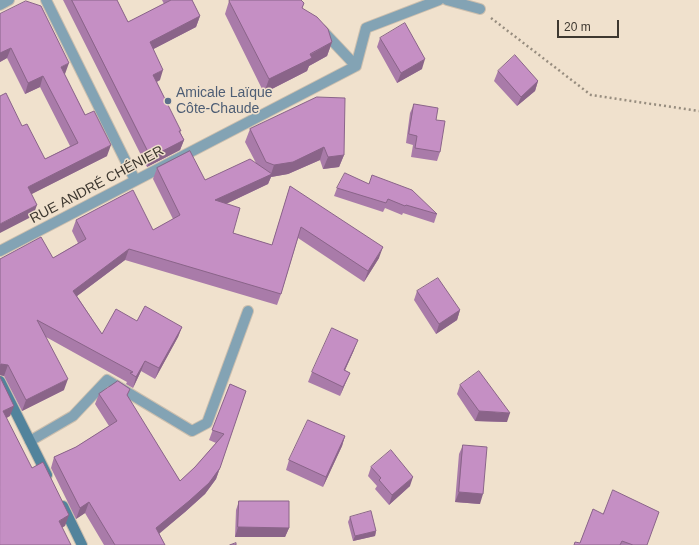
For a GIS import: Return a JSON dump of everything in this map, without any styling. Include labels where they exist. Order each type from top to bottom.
[{"type":"street","points":[[0,5],[9,0]]},
{"type":"street","points":[[46,0],[135,180]]},
{"type":"street","points":[[356,66],[366,28],[439,0]]},
{"type":"street","points":[[447,0],[480,9]]},
{"type":"street","points":[[314,22],[356,66]]},
{"type":"street","name":"RUE ANDRÉ CHÉNIER","points":[[0,251],[356,66]]},
{"type":"street","points":[[30,441],[73,416],[107,380],[192,431],[207,424],[248,312]]},
{"type":"street","points":[[0,381],[51,482]]},
{"type":"street","points":[[58,496],[82,545]]},
{"type":"path","points":[[480,9],[591,95],[699,111]]},
{"type":"building","points":[[72,0],[117,0],[128,22],[171,0],[192,0],[200,16],[150,42],[163,70],[153,75],[184,140],[151,157]]},
{"type":"building","points":[[301,0],[304,3],[302,8],[317,17],[328,29],[332,42],[310,54],[312,58],[269,79],[229,1]]},
{"type":"building","points":[[26,1],[41,6],[69,63],[61,67],[85,115],[94,111],[111,145],[28,187],[37,205],[0,224],[0,96],[6,93],[22,126],[27,124],[45,159],[78,143],[43,76],[28,83],[11,48],[0,53],[0,14]]},
{"type":"building","points":[[405,23],[425,59],[401,73],[380,38]]},
{"type":"building","points":[[515,55],[538,81],[521,97],[498,71]]},
{"type":"building","points":[[317,97],[345,98],[344,155],[328,157],[324,147],[293,162],[274,165],[266,162],[250,129]]},
{"type":"building","points":[[414,104],[438,108],[436,120],[445,121],[440,152],[415,148],[417,136],[409,134]]},
{"type":"building","points":[[190,151],[205,180],[250,159],[272,174],[215,200],[240,208],[233,233],[272,245],[290,186],[383,247],[368,271],[301,227],[281,294],[129,249],[73,291],[102,334],[116,309],[137,321],[145,306],[182,327],[159,368],[145,361],[136,377],[130,373],[133,372],[37,320],[68,379],[26,400],[8,365],[1,364],[0,366],[0,259],[41,237],[53,258],[86,239],[76,220],[133,190],[153,230],[180,215],[157,168]]},
{"type":"building","points":[[345,173],[369,184],[372,175],[412,190],[437,214],[406,205],[405,206],[388,199],[386,203],[337,188]]},
{"type":"building","points":[[438,278],[460,310],[439,324],[417,291]]},
{"type":"building","points":[[332,328],[358,340],[344,370],[350,373],[343,387],[312,372]]},
{"type":"building","points":[[479,371],[510,413],[479,411],[460,385]]},
{"type":"building","points":[[0,377],[14,406],[3,411],[32,468],[43,462],[69,515],[59,521],[71,545],[0,545]]},
{"type":"building","points":[[118,381],[130,389],[127,395],[180,481],[195,467],[224,434],[212,430],[230,384],[246,391],[220,468],[209,483],[156,528],[165,545],[115,545],[89,502],[80,508],[54,457],[76,447],[117,421],[99,394]]},
{"type":"building","points":[[308,420],[345,436],[326,477],[289,460]]},
{"type":"building","points":[[463,445],[487,447],[483,494],[459,492]]},
{"type":"building","points":[[391,450],[413,477],[392,495],[379,480],[381,478],[371,467]]},
{"type":"building","points":[[613,490],[659,512],[647,545],[633,545],[622,541],[620,545],[574,545],[575,542],[580,543],[593,509],[603,514]]},
{"type":"building","points":[[239,501],[289,501],[289,528],[238,527]]},
{"type":"building","points":[[371,511],[376,531],[355,536],[350,517]]},
{"type":"place","name":"Amicale Laïque Côte-Chaude","points":[[168,101]]}]
